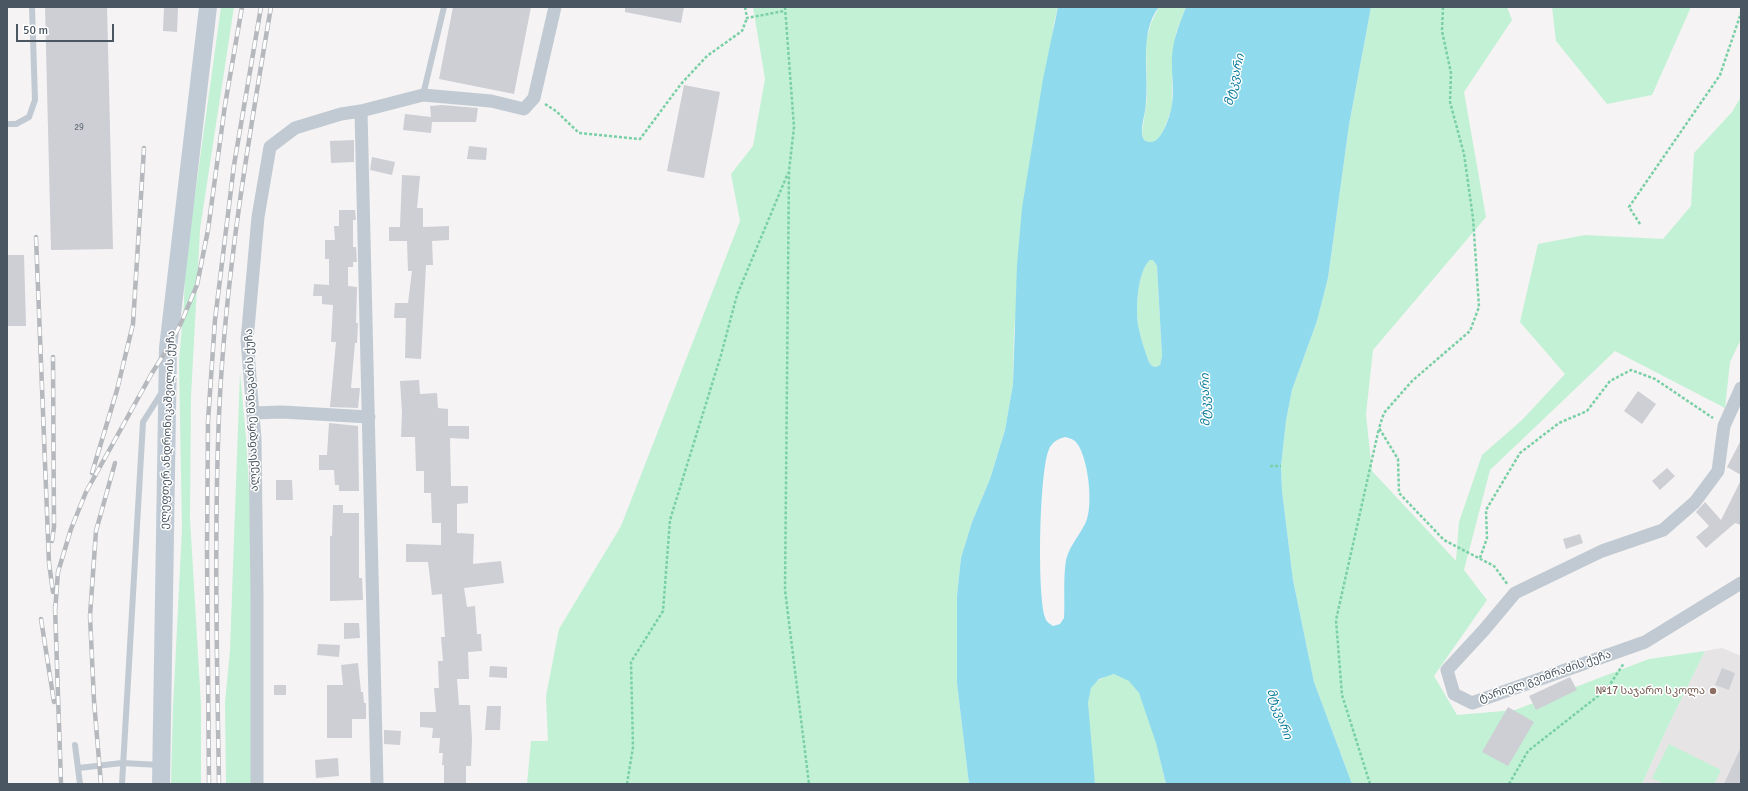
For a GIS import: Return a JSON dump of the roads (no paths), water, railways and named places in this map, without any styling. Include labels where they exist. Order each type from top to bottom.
[{"type":"main road","name":"ელეფთერ ანდრონიკაშვილის ქუჩა","points":[[161,784],[168,348],[208,7]]},
{"type":"street","name":"ალექსანდრე მანაგაძის ქუჩა","points":[[257,784],[257,595],[253,413],[247,340],[258,216],[270,147],[295,128],[341,114],[361,111],[423,96],[490,101],[524,109],[534,98],[555,7]]},
{"type":"street","points":[[361,111],[378,784]]},
{"type":"street","name":"ტარიელ გვიმრაძის ქუჩა","points":[[1741,388],[1724,426],[1718,471],[1695,502],[1663,530],[1602,551],[1515,593],[1484,630],[1447,670],[1454,694],[1472,703],[1645,642],[1741,583]]},
{"type":"street","points":[[253,413],[282,412],[369,417]]},
{"type":"lane","points":[[7,124],[16,124],[29,117],[35,100],[32,7]]},
{"type":"lane","points":[[423,96],[444,7]]},
{"type":"lane","points":[[122,784],[122,763],[143,422],[168,384]]},
{"type":"lane","points":[[75,745],[80,784]]},
{"type":"lane","points":[[79,768],[122,763],[161,765]]},
{"type":"water","name":"მტკვარი","points":[[1058,7],[1159,7],[1152,18],[1146,43],[1147,85],[1142,128],[1144,140],[1154,142],[1160,137],[1171,110],[1173,95],[1173,50],[1177,31],[1186,7],[1371,7],[1349,125],[1328,278],[1317,321],[1292,390],[1286,421],[1281,466],[1282,491],[1293,580],[1314,682],[1352,784],[1166,784],[1156,743],[1139,693],[1129,681],[1114,674],[1099,679],[1091,688],[1088,703],[1095,784],[969,784],[957,683],[957,595],[961,558],[972,522],[990,479],[1005,430],[1013,384],[1017,265],[1022,208],[1043,79]],"holes":[[[1150,260],[1153,260],[1157,266],[1162,356],[1160,365],[1156,367],[1152,366],[1146,354],[1140,333],[1137,313],[1138,293],[1142,273]],[[1065,437],[1076,442],[1084,457],[1090,501],[1087,519],[1070,549],[1066,560],[1064,618],[1060,624],[1053,626],[1046,620],[1042,604],[1040,558],[1041,503],[1046,459],[1050,447],[1056,440]]]},
{"type":"railway","points":[[55,612],[58,572],[71,529],[86,492],[152,373],[168,348],[181,323],[197,285],[208,230],[225,105],[242,7]]},
{"type":"railway","points":[[209,784],[207,551],[208,421],[215,320],[234,165],[261,7]]},
{"type":"railway","points":[[219,784],[216,553],[217,461],[222,364],[232,261],[246,159],[271,7]]},
{"type":"railway","points":[[92,473],[117,390],[133,324],[144,148]]},
{"type":"railway","points":[[36,237],[49,563],[53,592]]},
{"type":"railway","points":[[52,541],[54,527],[53,357]]},
{"type":"railway","points":[[101,784],[94,701],[90,616],[96,531],[115,463]]},
{"type":"railway","points":[[55,606],[61,784]]},
{"type":"railway","points":[[41,619],[54,702]]},
{"type":"place","name":"№17 საჯარო სკოლა","points":[[1713,691]]}]
